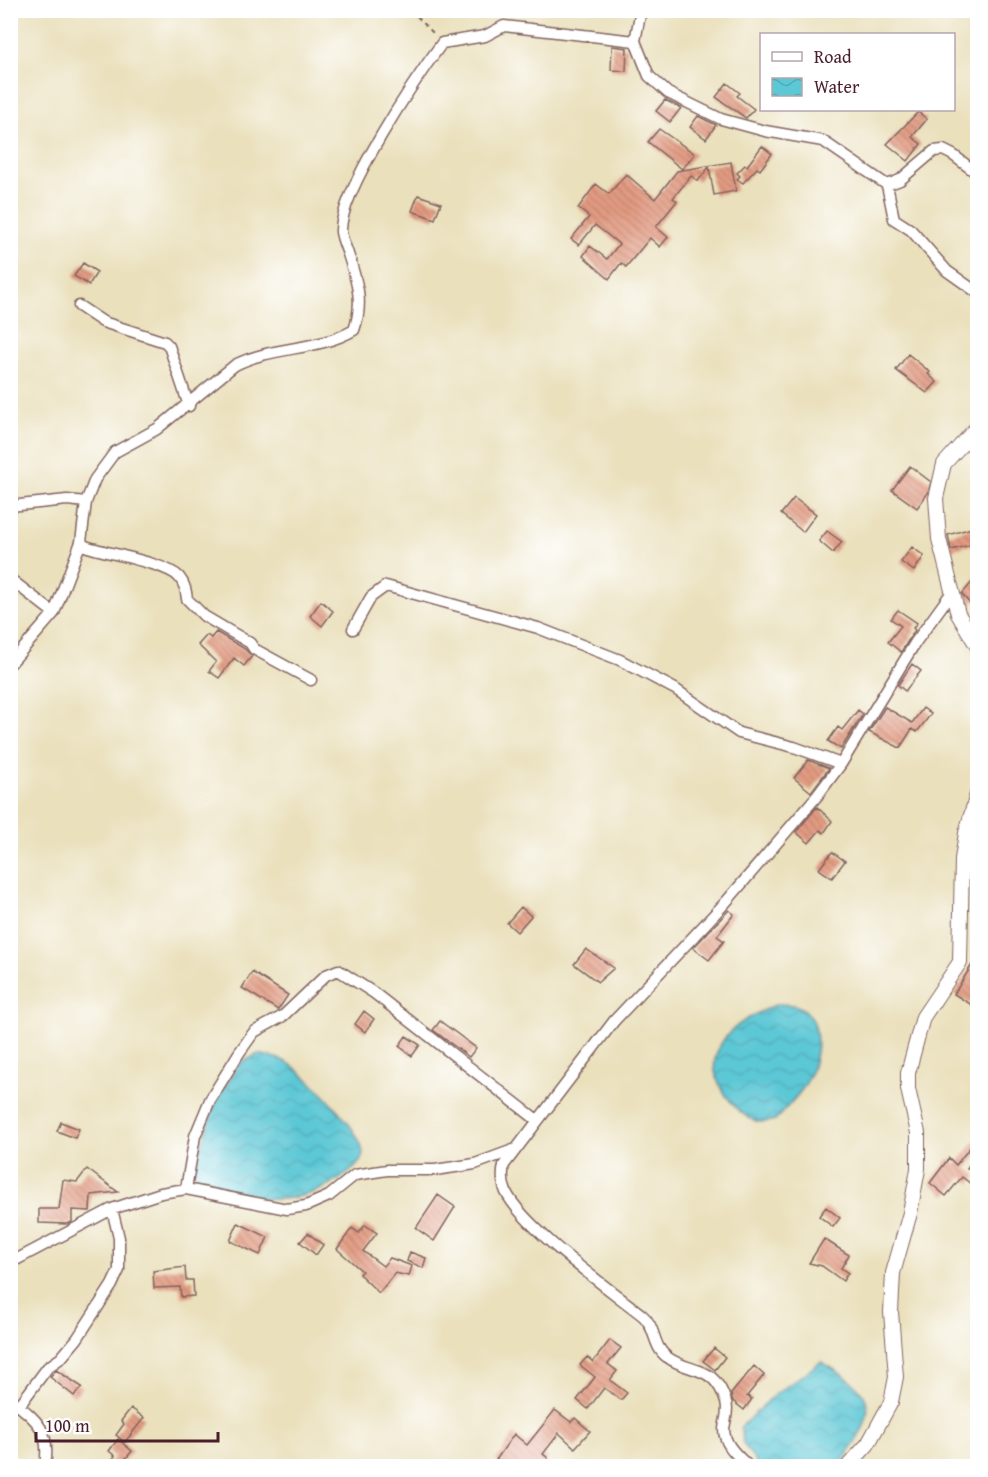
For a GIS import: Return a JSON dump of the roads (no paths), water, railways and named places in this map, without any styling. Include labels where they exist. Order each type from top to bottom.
[{"type":"street","points":[[641,10],[635,40],[649,76],[668,93],[721,119],[765,131],[823,141],[887,185],[894,219],[911,230],[947,271],[978,293]]},
{"type":"street","points":[[10,664],[54,613],[81,542],[86,502],[96,479],[115,452],[158,429],[189,406],[235,365],[250,358],[333,340],[354,330],[360,313],[360,296],[341,232],[348,203],[383,134],[442,43],[485,36],[504,26],[635,40]]},
{"type":"street","points":[[887,185],[900,180],[934,151],[943,150],[953,155],[978,174]]},
{"type":"street","points":[[79,306],[103,322],[165,342],[169,346],[189,406]]},
{"type":"street","points":[[978,426],[944,464],[938,479],[936,498],[939,538],[958,614],[978,646]]},
{"type":"street","points":[[10,506],[67,500],[86,502]]},
{"type":"street","points":[[81,542],[85,546],[164,568],[178,576],[186,587],[187,599],[204,616],[250,643],[254,649],[311,680]]},
{"type":"street","points":[[10,579],[54,613]]},
{"type":"street","points":[[353,629],[370,597],[386,586],[442,600],[538,628],[620,660],[675,689],[739,733],[794,747],[841,764]]},
{"type":"street","points":[[748,1467],[729,1446],[724,1430],[726,1402],[713,1379],[703,1370],[684,1366],[666,1356],[656,1343],[647,1319],[532,1224],[506,1192],[502,1176],[504,1165],[614,1021],[726,902],[841,764],[915,643],[952,592]]},
{"type":"street","points":[[848,1467],[868,1444],[891,1402],[896,1377],[891,1312],[894,1273],[910,1213],[918,1169],[918,1133],[908,1089],[908,1073],[923,1017],[960,962],[962,859],[966,833],[978,792]]},
{"type":"street","points":[[186,1189],[195,1137],[210,1100],[239,1053],[254,1032],[283,1016],[326,975],[338,970],[374,993],[537,1120]]},
{"type":"street","points":[[10,1263],[112,1209],[161,1193],[186,1189],[287,1209],[306,1206],[329,1196],[355,1175],[387,1170],[435,1170],[475,1164],[499,1158],[518,1147]]},
{"type":"street","points":[[45,1467],[48,1449],[44,1431],[33,1416],[15,1402],[48,1367],[61,1358],[77,1339],[112,1285],[119,1270],[119,1238],[112,1209]]},
{"type":"water","points":[[778,1004],[795,1005],[813,1020],[817,1042],[816,1054],[805,1085],[798,1094],[775,1120],[763,1122],[753,1120],[744,1114],[728,1098],[717,1078],[715,1060],[718,1049],[731,1031],[749,1018]]},
{"type":"water","points":[[258,1054],[281,1059],[297,1069],[335,1107],[362,1148],[362,1158],[358,1165],[321,1189],[287,1199],[253,1197],[199,1181],[194,1168],[216,1102],[239,1064]]},
{"type":"water","points":[[821,1362],[856,1385],[864,1396],[868,1407],[861,1433],[839,1466],[758,1466],[743,1443],[741,1427],[773,1396]]}]
